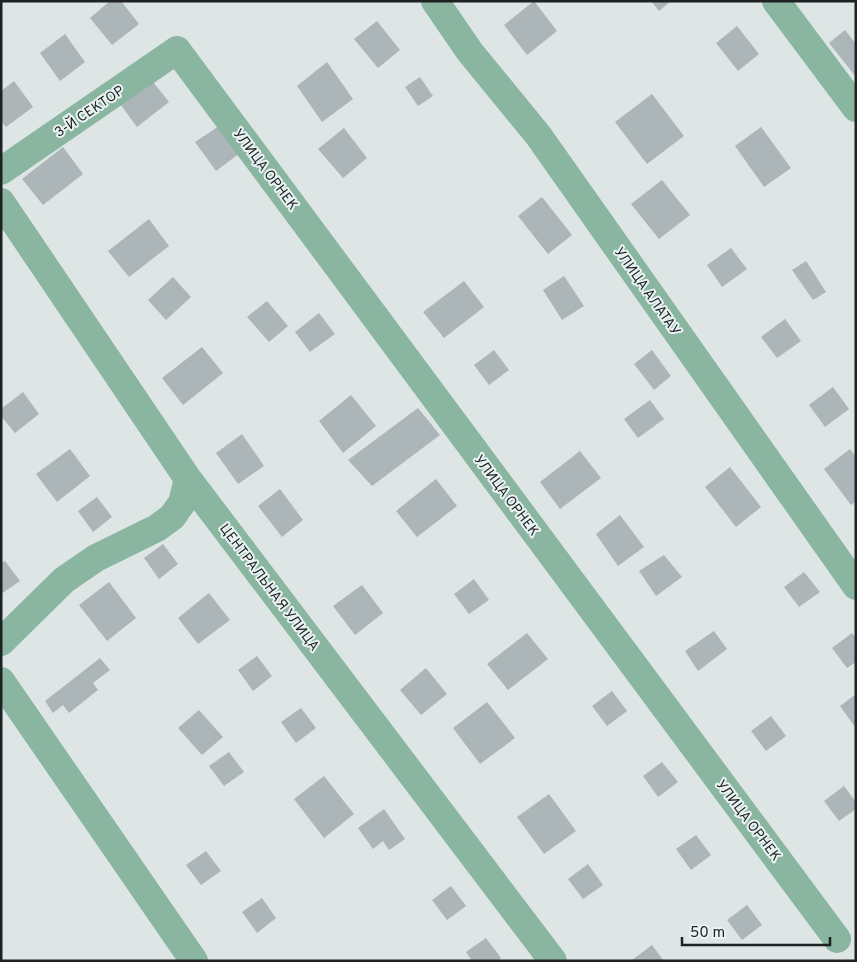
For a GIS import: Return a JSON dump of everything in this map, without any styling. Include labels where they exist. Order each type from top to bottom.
[{"type":"street","name":"УЛИЦА АЛАТАУ","points":[[435,1],[470,52],[538,136],[856,586]]},
{"type":"street","points":[[776,1],[856,108]]},
{"type":"street","name":"3-Й СЕКТОР","points":[[1,171],[177,50]]},
{"type":"street","name":"УЛИЦА ОРНЕК","points":[[177,50],[837,939]]},
{"type":"street","name":"ЦЕНТРАЛЬНАЯ УЛИЦА","points":[[1,202],[188,479],[553,961]]},
{"type":"street","points":[[1,642],[64,580],[96,558],[158,528],[172,517],[182,503],[188,479]]},
{"type":"street","points":[[1,681],[194,961]]},
{"type":"building","points":[[110,1],[121,1],[139,24],[112,45],[90,18]]},
{"type":"building","points":[[534,1],[557,31],[527,55],[504,25]]},
{"type":"building","points":[[651,1],[671,1],[659,11]]},
{"type":"building","points":[[377,21],[400,50],[378,68],[354,39]]},
{"type":"building","points":[[737,26],[759,54],[738,71],[716,43]]},
{"type":"building","points":[[845,30],[856,44],[856,77],[829,43]]},
{"type":"building","points":[[65,34],[85,62],[60,81],[40,53]]},
{"type":"building","points":[[327,62],[353,99],[322,122],[297,86]]},
{"type":"building","points":[[420,77],[433,96],[418,106],[405,87]]},
{"type":"building","points":[[150,78],[169,102],[137,127],[118,101]]},
{"type":"building","points":[[14,81],[33,107],[6,127],[1,121],[1,91]]},
{"type":"building","points":[[652,94],[684,136],[647,164],[615,122]]},
{"type":"building","points":[[219,126],[240,153],[216,171],[195,142]]},
{"type":"building","points":[[761,127],[791,168],[764,187],[735,146]]},
{"type":"building","points":[[344,128],[367,158],[343,178],[318,149]]},
{"type":"building","points":[[63,147],[83,174],[43,205],[22,179]]},
{"type":"building","points":[[662,180],[690,215],[659,239],[631,204]]},
{"type":"building","points":[[542,197],[572,235],[548,254],[518,216]]},
{"type":"building","points":[[149,219],[169,246],[129,277],[108,251]]},
{"type":"building","points":[[731,248],[747,269],[722,287],[707,265]]},
{"type":"building","points":[[806,261],[826,292],[813,300],[792,270]]},
{"type":"building","points":[[564,276],[584,306],[562,320],[543,290]]},
{"type":"building","points":[[173,277],[191,297],[166,320],[148,300]]},
{"type":"building","points":[[464,281],[484,307],[444,338],[423,312]]},
{"type":"building","points":[[267,301],[288,326],[269,342],[247,317]]},
{"type":"building","points":[[319,313],[335,334],[310,352],[295,332]]},
{"type":"building","points":[[785,319],[801,341],[777,358],[761,337]]},
{"type":"building","points":[[202,347],[223,373],[183,405],[162,378]]},
{"type":"building","points":[[494,350],[509,370],[489,385],[474,365]]},
{"type":"building","points":[[652,350],[671,376],[654,390],[634,364]]},
{"type":"building","points":[[833,387],[849,409],[825,427],[809,405]]},
{"type":"building","points":[[23,392],[39,414],[15,433],[1,416],[1,409]]},
{"type":"building","points":[[351,395],[376,426],[343,453],[319,421]]},
{"type":"building","points":[[650,400],[664,419],[638,438],[624,419]]},
{"type":"building","points":[[418,408],[440,435],[372,486],[348,460]]},
{"type":"building","points":[[242,434],[264,466],[238,484],[216,453]]},
{"type":"building","points":[[70,449],[90,476],[57,502],[36,474]]},
{"type":"building","points":[[850,449],[856,457],[856,501],[851,505],[824,469]]},
{"type":"building","points":[[580,451],[601,478],[560,509],[540,482]]},
{"type":"building","points":[[730,467],[761,507],[736,527],[705,487]]},
{"type":"building","points":[[436,479],[457,506],[417,537],[396,511]]},
{"type":"building","points":[[280,489],[303,520],[282,537],[258,506]]},
{"type":"building","points":[[97,497],[112,517],[93,532],[78,511]]},
{"type":"building","points":[[620,515],[644,547],[618,566],[596,534]]},
{"type":"building","points":[[163,544],[178,564],[159,579],[144,558]]},
{"type":"building","points":[[664,555],[682,577],[656,596],[639,571]]},
{"type":"building","points":[[5,561],[20,581],[1,594],[1,563]]},
{"type":"building","points":[[804,572],[820,592],[799,607],[784,587]]},
{"type":"building","points":[[474,579],[489,600],[469,614],[454,594]]},
{"type":"building","points":[[109,582],[136,618],[107,641],[79,605]]},
{"type":"building","points":[[362,585],[383,613],[355,635],[333,606]]},
{"type":"building","points":[[209,593],[230,620],[198,644],[178,618]]},
{"type":"building","points":[[714,631],[727,649],[698,671],[685,651]]},
{"type":"building","points":[[527,633],[548,659],[508,690],[487,664]]},
{"type":"building","points":[[852,633],[856,638],[856,662],[847,668],[832,648]]},
{"type":"building","points":[[257,656],[272,676],[253,691],[238,670]]},
{"type":"building","points":[[100,658],[110,670],[93,683],[98,690],[69,713],[63,705],[53,713],[45,701]]},
{"type":"building","points":[[426,668],[447,694],[421,715],[400,690]]},
{"type":"building","points":[[612,691],[627,711],[607,726],[592,706]]},
{"type":"building","points":[[856,694],[856,726],[855,727],[840,706]]},
{"type":"building","points":[[487,702],[515,738],[480,764],[453,728]]},
{"type":"building","points":[[301,708],[316,728],[296,743],[281,722]]},
{"type":"building","points":[[199,710],[223,737],[202,755],[178,728]]},
{"type":"building","points":[[771,716],[786,736],[766,751],[751,731]]},
{"type":"building","points":[[229,752],[244,772],[224,786],[209,766]]},
{"type":"building","points":[[662,762],[678,782],[658,797],[643,776]]},
{"type":"building","points":[[324,776],[354,814],[324,838],[294,799]]},
{"type":"building","points":[[844,786],[856,802],[856,809],[839,821],[824,801]]},
{"type":"building","points":[[549,794],[576,831],[544,854],[517,817]]},
{"type":"building","points":[[384,809],[405,839],[389,850],[383,841],[373,849],[358,828]]},
{"type":"building","points":[[696,835],[711,855],[691,870],[676,849]]},
{"type":"building","points":[[206,851],[221,871],[201,885],[186,865]]},
{"type":"building","points":[[588,864],[603,885],[583,899],[568,879]]},
{"type":"building","points":[[451,886],[466,906],[447,920],[432,900]]},
{"type":"building","points":[[262,898],[276,918],[257,933],[242,912]]},
{"type":"building","points":[[747,905],[762,925],[742,940],[727,920]]},
{"type":"building","points":[[486,938],[501,958],[497,961],[472,961],[466,952]]},
{"type":"building","points":[[652,945],[664,961],[632,960]]}]
